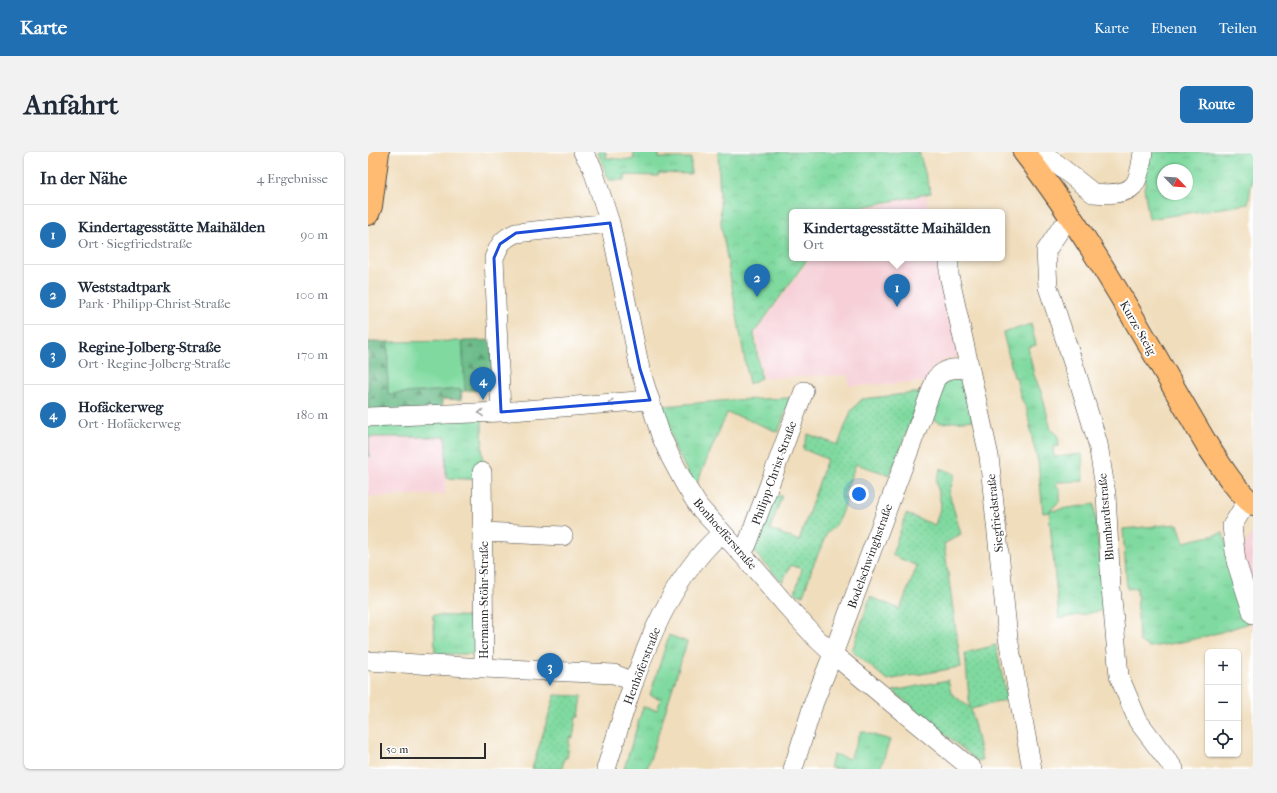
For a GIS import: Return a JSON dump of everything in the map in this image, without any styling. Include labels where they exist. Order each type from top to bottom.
[{"type":"main road","points":[[368,214],[371,206],[378,152]]},
{"type":"main road","name":"Kurze Steig","points":[[1024,152],[1074,221],[1209,448],[1220,465],[1250,502]]},
{"type":"street","name":"Bonhoefferstraße","points":[[583,152],[592,167],[610,223],[636,354],[661,436],[671,458],[699,507],[786,605],[833,654],[953,763],[972,769]]},
{"type":"street","points":[[1042,152],[1093,193],[1103,194],[1124,192],[1134,186],[1141,166],[1143,152]]},
{"type":"street","name":"Blumhardtstraße","points":[[1074,221],[1061,228],[1046,251],[1048,287],[1098,444],[1106,494],[1111,588],[1119,676],[1138,721],[1174,769]]},
{"type":"street","points":[[501,412],[494,258],[500,244],[507,236],[516,232],[610,223]]},
{"type":"street","name":"Siegfriedstraße","points":[[949,261],[949,275],[989,456],[1008,638],[1032,769]]},
{"type":"street","name":"Bodelschwinghstraße","points":[[793,769],[814,702],[936,378],[943,372],[954,368],[970,369]]},
{"type":"street","name":"Philipp-Christ-Straße","points":[[740,552],[748,545],[804,392]]},
{"type":"street","points":[[368,417],[501,412],[650,400]]},
{"type":"street","name":"Hermann-Stöhr-Straße","points":[[482,472],[484,532],[484,668]]},
{"type":"street","points":[[1250,502],[1232,526],[1236,561],[1253,614]]},
{"type":"street","name":"Hermann-Stöhr-Straße","points":[[484,532],[563,536]]},
{"type":"street","name":"Henhöferstraße","points":[[606,769],[634,682],[652,633],[675,592],[698,556],[722,533]]},
{"type":"street","points":[[368,660],[484,668],[614,674],[634,682]]},
{"type":"highlighted area","points":[[610,223],[640,369],[650,400],[501,412],[494,258],[500,244],[516,233]]},
{"type":"shaded area","points":[[926,195],[928,209],[863,209]]},
{"type":"shaded area","points":[[808,261],[940,261],[960,355],[939,362],[932,369],[925,382],[849,386],[848,375],[763,378],[756,332]]},
{"type":"shaded area","points":[[482,413],[483,480],[446,479],[445,494],[368,497],[368,417]]},
{"type":"shaded area","points":[[1253,532],[1253,632],[1232,564]]},
{"type":"green space","points":[[597,152],[606,152],[606,158],[633,160],[634,152],[659,152],[659,158],[691,158],[691,174],[659,173],[658,176],[625,175],[625,180],[609,180]]},
{"type":"green space","points":[[718,152],[919,152],[931,193],[853,209],[789,209],[789,261],[806,261],[754,333],[761,378],[749,384],[721,224]]},
{"type":"green space","points":[[1147,152],[1253,152],[1251,173],[1253,174],[1248,204],[1149,219],[1144,187]]},
{"type":"green space","points":[[1031,324],[1036,345],[1028,347],[1034,375],[1042,394],[1051,430],[1058,436],[1059,446],[1053,447],[1054,457],[1082,454],[1083,481],[1058,482],[1056,486],[1060,489],[1060,501],[1049,511],[1094,504],[1105,610],[1059,619],[1049,512],[1043,513],[1038,461],[1027,410],[1021,398],[1016,377],[1014,377],[1003,333]]},
{"type":"green space","points":[[492,340],[493,389],[465,391],[462,341]]},
{"type":"green space","points":[[462,341],[465,391],[461,392],[461,389],[388,394],[388,342]]},
{"type":"green space","points":[[368,342],[388,342],[388,394],[461,389],[462,400],[442,399],[441,414],[368,417]]},
{"type":"green space","points":[[954,379],[963,382],[968,387],[975,420],[941,423],[933,419],[937,407],[935,401],[943,384]]},
{"type":"green space","points":[[923,392],[890,475],[856,464],[843,497],[847,498],[837,524],[827,533],[812,568],[803,596],[795,593],[802,569],[791,565],[782,582],[752,550],[774,495],[782,496],[770,529],[799,541],[827,459],[803,449],[808,434],[838,445],[851,411],[862,399]]},
{"type":"green space","points":[[791,398],[778,432],[744,418],[727,413],[695,487],[675,448],[663,406],[731,400]]},
{"type":"green space","points":[[368,417],[482,418],[483,480],[446,478],[446,437],[369,437],[368,457]]},
{"type":"green space","points":[[941,468],[955,474],[949,493],[961,534],[944,544],[961,667],[887,680],[852,651],[870,597],[900,609],[917,566],[892,555],[906,514],[935,525],[941,505],[936,481]]},
{"type":"green space","points":[[1178,524],[1184,542],[1223,533],[1248,623],[1199,638],[1149,647],[1139,641],[1137,588],[1127,589],[1123,529]]},
{"type":"green space","points":[[433,615],[478,617],[477,654],[434,654]]},
{"type":"green space","points":[[669,635],[687,642],[647,769],[624,769],[643,707],[657,710],[661,699],[650,695]]},
{"type":"green space","points":[[996,645],[1007,700],[971,709],[982,760],[977,761],[893,691],[948,680],[951,693],[970,708],[965,653]]},
{"type":"green space","points":[[555,695],[582,696],[579,717],[576,717],[573,738],[570,737],[567,758],[564,758],[562,769],[532,769]]},
{"type":"green space","points":[[861,731],[890,740],[880,769],[837,769],[830,767],[834,754],[850,759]]},
{"type":"place","name":"Weststadtpark","points":[[757,297]]},
{"type":"place","name":"Kindertagesstätte Maihälden","points":[[897,307]]},
{"type":"place","name":"Hofäckerweg","points":[[483,400]]},
{"type":"place","name":"Regine-Jolberg-Straße","points":[[550,686]]}]
